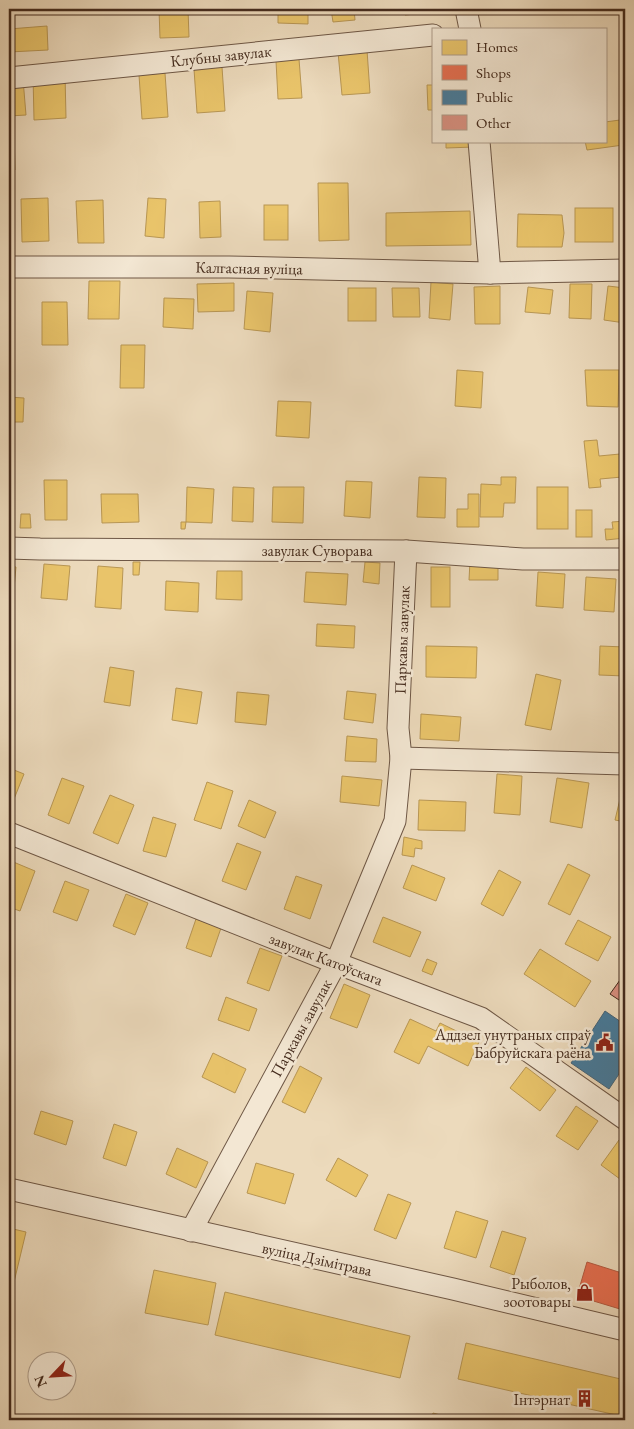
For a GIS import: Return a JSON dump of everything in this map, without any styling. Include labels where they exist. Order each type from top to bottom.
[{"type":"street","points":[[466,9],[470,28]]},
{"type":"street","name":"Клубны завулак","points":[[9,78],[432,35]]},
{"type":"street","points":[[479,142],[490,273]]},
{"type":"street","name":"Калгасная вуліца","points":[[9,267],[229,267],[490,273],[625,270]]},
{"type":"street","name":"завулак Суворава","points":[[9,548],[40,550],[406,551],[523,559],[625,559]]},
{"type":"street","name":"Паркавы завулак","points":[[191,1231],[336,963],[395,821],[401,758],[398,728],[406,551]]},
{"type":"street","points":[[401,758],[625,764]]},
{"type":"street","name":"завулак Катоўскага","points":[[9,834],[480,1018],[625,1119]]},
{"type":"street","name":"вуліца Дзімітрава","points":[[9,1189],[625,1330]]},
{"type":"building: Homes","points":[[159,9],[188,9],[189,37],[160,38]]},
{"type":"building: Homes","points":[[278,9],[308,9],[308,24],[278,23]]},
{"type":"building: Homes","points":[[331,9],[354,9],[355,20],[333,22]]},
{"type":"building: Homes","points":[[404,9],[426,9],[426,13],[405,15]]},
{"type":"building: Homes","points":[[47,26],[48,50],[9,52],[9,29]]},
{"type":"building: Homes","points":[[367,50],[370,93],[342,95],[338,52]]},
{"type":"building: Homes","points":[[623,57],[625,57],[625,90],[624,90]]},
{"type":"building: Homes","points":[[299,59],[302,98],[278,99],[276,61]]},
{"type":"building: Homes","points":[[222,67],[225,111],[197,113],[194,69]]},
{"type":"building: Homes","points":[[165,73],[168,117],[142,119],[139,75]]},
{"type":"building: Homes","points":[[65,74],[66,118],[34,120],[33,75]]},
{"type":"building: Homes","points":[[23,79],[26,115],[9,116],[9,80]]},
{"type":"building: Homes","points":[[427,85],[432,85],[432,110],[428,110]]},
{"type":"building: Homes","points":[[620,120],[623,145],[587,150],[585,142],[606,142],[606,122]]},
{"type":"building: Homes","points":[[9,134],[14,134],[15,170],[9,170]]},
{"type":"building: Homes","points":[[446,142],[473,142],[474,147],[446,148]]},
{"type":"building: Homes","points":[[318,183],[348,183],[349,240],[319,241]]},
{"type":"building: Homes","points":[[48,198],[49,241],[22,242],[21,199]]},
{"type":"building: Homes","points":[[148,198],[166,199],[164,238],[145,236]]},
{"type":"building: Homes","points":[[103,200],[104,243],[78,243],[76,201]]},
{"type":"building: Homes","points":[[220,201],[221,237],[200,238],[199,202]]},
{"type":"building: Homes","points":[[264,205],[288,205],[288,240],[264,240]]},
{"type":"building: Homes","points":[[575,208],[613,208],[613,242],[575,242]]},
{"type":"building: Homes","points":[[470,211],[471,245],[386,246],[386,213]]},
{"type":"building: Homes","points":[[518,214],[562,215],[564,233],[562,247],[517,247]]},
{"type":"building: Homes","points":[[9,279],[10,279],[9,316]]},
{"type":"building: Homes","points":[[89,281],[120,281],[119,319],[88,319]]},
{"type":"building: Homes","points":[[431,282],[453,284],[450,320],[429,318]]},
{"type":"building: Homes","points":[[234,283],[234,311],[198,312],[197,284]]},
{"type":"building: Homes","points":[[570,284],[592,284],[591,319],[569,318]]},
{"type":"building: Homes","points":[[500,286],[500,324],[475,324],[474,287]]},
{"type":"building: Homes","points":[[608,286],[625,288],[625,323],[604,320]]},
{"type":"building: Homes","points":[[528,287],[553,290],[550,314],[525,312]]},
{"type":"building: Homes","points":[[348,288],[376,288],[376,321],[348,321]]},
{"type":"building: Homes","points":[[392,288],[419,288],[420,317],[393,317]]},
{"type":"building: Homes","points":[[247,291],[273,293],[270,332],[244,329]]},
{"type":"building: Homes","points":[[164,298],[194,299],[193,329],[163,327]]},
{"type":"building: Homes","points":[[42,302],[67,302],[68,345],[42,345]]},
{"type":"building: Homes","points":[[121,345],[145,345],[144,388],[120,388]]},
{"type":"building: Homes","points":[[457,370],[483,372],[481,408],[455,406]]},
{"type":"building: Homes","points":[[585,370],[619,370],[618,407],[587,406]]},
{"type":"building: Homes","points":[[9,397],[24,398],[23,422],[9,422]]},
{"type":"building: Homes","points":[[278,401],[311,402],[309,438],[276,436]]},
{"type":"building: Homes","points":[[597,440],[599,456],[620,454],[622,477],[600,479],[601,487],[589,488],[584,441]]},
{"type":"building: Homes","points":[[419,477],[446,478],[445,518],[417,517]]},
{"type":"building: Homes","points":[[501,477],[516,477],[515,503],[504,503],[503,517],[480,517],[481,484],[501,485]]},
{"type":"building: Homes","points":[[44,480],[67,480],[67,520],[45,520]]},
{"type":"building: Homes","points":[[346,481],[372,482],[370,518],[344,516]]},
{"type":"building: Homes","points":[[187,487],[214,489],[212,523],[186,522]]},
{"type":"building: Homes","points":[[233,487],[254,488],[253,522],[232,521]]},
{"type":"building: Homes","points":[[273,487],[304,487],[303,523],[272,522]]},
{"type":"building: Homes","points":[[537,487],[568,487],[568,529],[537,529]]},
{"type":"building: Homes","points":[[9,494],[12,494],[11,525],[9,524]]},
{"type":"building: Homes","points":[[101,494],[138,494],[139,522],[102,523]]},
{"type":"building: Homes","points":[[468,494],[479,494],[479,527],[457,527],[457,509],[468,509]]},
{"type":"building: Homes","points":[[576,510],[592,510],[592,537],[576,537]]},
{"type":"building: Homes","points":[[21,514],[30,514],[31,528],[20,528]]},
{"type":"building: Homes","points":[[625,521],[625,538],[606,540],[605,529],[613,529],[612,522]]},
{"type":"building: Homes","points":[[181,522],[186,522],[185,529],[181,529]]},
{"type":"building: Homes","points":[[470,561],[498,561],[498,580],[469,580]]},
{"type":"building: Homes","points":[[133,562],[140,562],[139,575],[133,575]]},
{"type":"building: Homes","points":[[365,562],[380,563],[379,584],[363,582]]},
{"type":"building: Homes","points":[[44,564],[70,566],[67,600],[41,598]]},
{"type":"building: Homes","points":[[9,566],[16,567],[13,599],[9,599]]},
{"type":"building: Homes","points":[[98,566],[123,568],[121,609],[95,607]]},
{"type":"building: Homes","points":[[431,567],[450,567],[450,607],[431,607]]},
{"type":"building: Homes","points":[[217,571],[242,571],[242,600],[216,599]]},
{"type":"building: Homes","points":[[306,572],[348,574],[346,605],[304,602]]},
{"type":"building: Homes","points":[[538,572],[565,574],[563,608],[536,606]]},
{"type":"building: Homes","points":[[586,577],[616,579],[614,612],[584,610]]},
{"type":"building: Homes","points":[[166,581],[199,583],[198,612],[165,610]]},
{"type":"building: Homes","points":[[317,624],[355,626],[354,648],[316,646]]},
{"type":"building: Homes","points":[[426,646],[477,647],[476,678],[426,677]]},
{"type":"building: Homes","points":[[600,646],[625,647],[625,676],[599,675]]},
{"type":"building: Homes","points":[[110,667],[134,671],[130,706],[104,702]]},
{"type":"building: Homes","points":[[536,674],[561,680],[551,730],[525,725]]},
{"type":"building: Homes","points":[[176,688],[202,692],[197,724],[172,720]]},
{"type":"building: Homes","points":[[347,691],[376,694],[373,723],[344,719]]},
{"type":"building: Homes","points":[[237,692],[269,695],[266,725],[235,722]]},
{"type":"building: Homes","points":[[421,714],[461,717],[459,741],[420,739]]},
{"type":"building: Homes","points":[[347,736],[377,739],[376,762],[345,761]]},
{"type":"building: Homes","points":[[9,768],[24,774],[12,804],[9,802]]},
{"type":"building: Homes","points":[[497,774],[522,776],[520,815],[494,813]]},
{"type":"building: Homes","points":[[342,776],[382,780],[379,806],[340,802]]},
{"type":"building: Homes","points":[[62,778],[84,786],[69,824],[48,815]]},
{"type":"building: Homes","points":[[557,778],[589,783],[582,828],[550,822]]},
{"type":"building: Homes","points":[[207,782],[233,791],[221,829],[194,820]]},
{"type":"building: Homes","points":[[625,782],[625,822],[615,820]]},
{"type":"building: Homes","points":[[110,795],[134,805],[118,844],[93,833]]},
{"type":"building: Homes","points":[[249,800],[276,812],[265,838],[238,826]]},
{"type":"building: Homes","points":[[419,800],[466,802],[465,831],[418,830]]},
{"type":"building: Homes","points":[[153,817],[176,824],[166,857],[143,851]]},
{"type":"building: Homes","points":[[404,837],[422,841],[422,849],[415,848],[414,857],[402,855]]},
{"type":"building: Homes","points":[[237,843],[261,852],[246,890],[222,881]]},
{"type":"building: Homes","points":[[11,861],[35,871],[20,911],[9,907],[9,868]]},
{"type":"building: Homes","points":[[568,864],[590,875],[570,915],[548,904]]},
{"type":"building: Homes","points":[[412,865],[445,878],[436,901],[403,888]]},
{"type":"building: Homes","points":[[499,870],[521,882],[503,916],[481,904]]},
{"type":"building: Homes","points":[[296,876],[322,885],[310,919],[284,909]]},
{"type":"building: Homes","points":[[65,881],[89,890],[77,921],[53,912]]},
{"type":"building: Homes","points":[[126,894],[148,903],[135,935],[113,926]]},
{"type":"building: Homes","points":[[383,917],[421,932],[410,957],[373,942]]},
{"type":"building: Homes","points":[[196,919],[221,928],[211,957],[186,948]]},
{"type":"building: Homes","points":[[578,920],[611,937],[598,961],[565,944]]},
{"type":"building: Homes","points":[[260,948],[282,956],[269,991],[247,983]]},
{"type":"building: Homes","points":[[540,949],[591,981],[575,1007],[524,974]]},
{"type":"building: Homes","points":[[427,959],[437,963],[432,975],[422,971]]},
{"type":"building: Homes","points":[[344,984],[370,995],[357,1028],[330,1018]]},
{"type":"building: Homes","points":[[226,997],[257,1009],[249,1031],[218,1020]]},
{"type":"building: Homes","points":[[410,1019],[436,1031],[440,1023],[479,1042],[468,1066],[428,1046],[419,1064],[394,1052]]},
{"type":"building: Homes","points":[[213,1053],[246,1069],[235,1093],[202,1077]]},
{"type":"building: Homes","points":[[300,1066],[322,1078],[305,1113],[282,1102]]},
{"type":"building: Homes","points":[[526,1067],[556,1090],[540,1111],[510,1088]]},
{"type":"building: Homes","points":[[576,1106],[598,1121],[578,1150],[556,1136]]},
{"type":"building: Homes","points":[[41,1111],[73,1121],[66,1145],[34,1134]]},
{"type":"building: Homes","points":[[114,1124],[137,1132],[126,1166],[103,1158]]},
{"type":"building: Homes","points":[[619,1140],[625,1144],[624,1182],[601,1165]]},
{"type":"building: Homes","points":[[177,1148],[208,1162],[196,1188],[166,1174]]},
{"type":"building: Homes","points":[[338,1158],[368,1175],[356,1197],[326,1180]]},
{"type":"building: Homes","points":[[256,1163],[294,1174],[285,1204],[247,1193]]},
{"type":"building: Homes","points":[[388,1194],[411,1203],[396,1239],[374,1230]]},
{"type":"building: Homes","points":[[456,1211],[488,1221],[476,1258],[444,1248]]},
{"type":"building: Homes","points":[[9,1228],[26,1232],[9,1303]]},
{"type":"building: Homes","points":[[502,1231],[526,1238],[514,1275],[490,1267]]},
{"type":"building: Homes","points":[[154,1270],[216,1283],[208,1325],[145,1313]]},
{"type":"building: Homes","points":[[225,1292],[410,1336],[400,1378],[215,1335]]},
{"type":"building: Homes","name":"Інтэрнат","points":[[466,1343],[625,1380],[625,1417],[458,1379]]},
{"type":"building: Homes","points":[[433,1413],[452,1418],[451,1420],[431,1420]]},
{"type":"building: Shops","points":[[587,1262],[625,1274],[625,1290],[620,1309],[577,1296]]},
{"type":"building: Public","name":"Аддзел унутраных спраў Бабруйскага раёна","points":[[605,1011],[624,1024],[625,1021],[625,1065],[609,1089],[571,1063]]},
{"type":"building: Other","points":[[625,973],[625,1004],[610,994]]},
{"type":"place","name":"Аддзел унутраных спраў Бабруйскага раёна","points":[[605,1043]]},
{"type":"place","name":"Рыболов, зоотовары","points":[[585,1292]]},
{"type":"place","name":"Інтэрнат","points":[[584,1399]]}]
